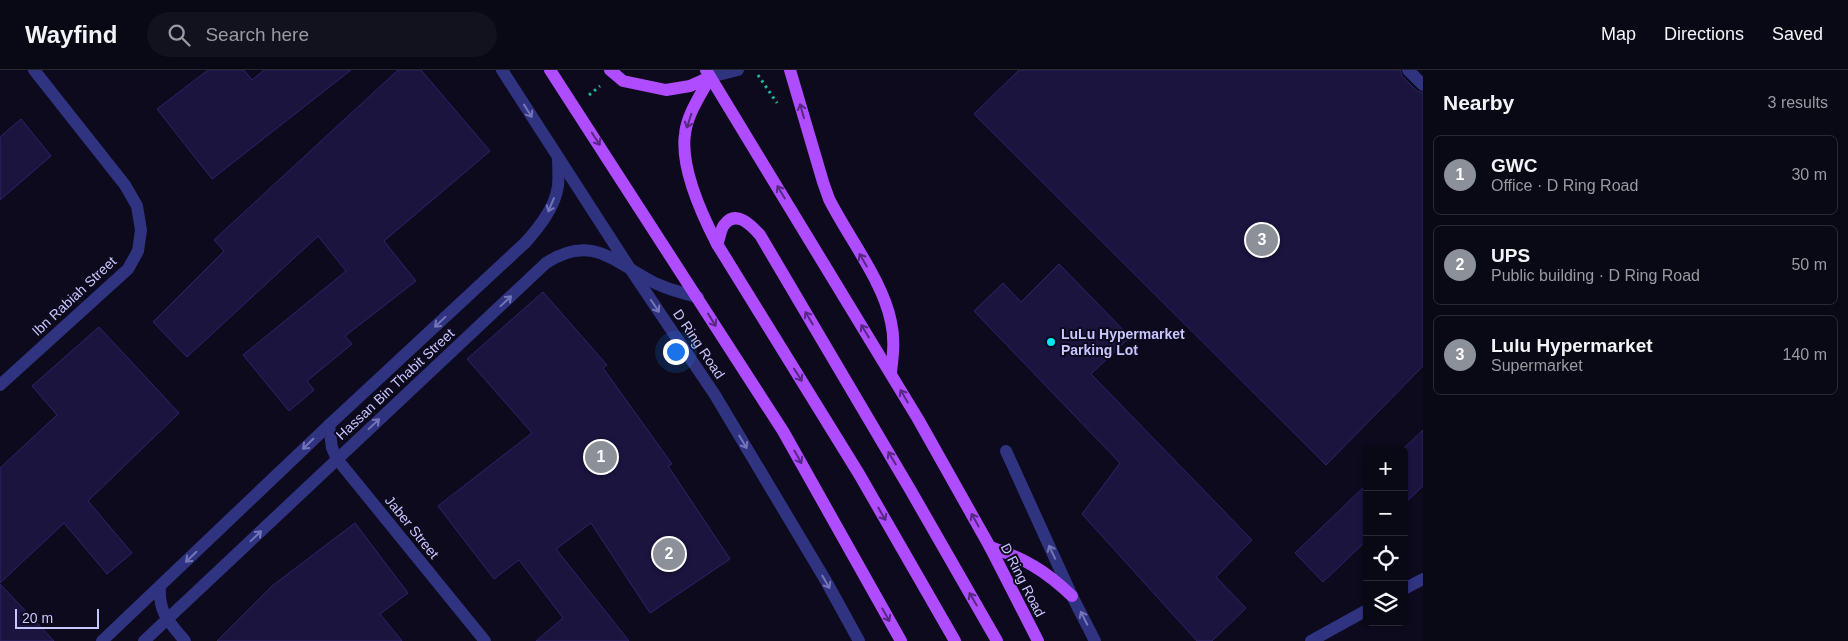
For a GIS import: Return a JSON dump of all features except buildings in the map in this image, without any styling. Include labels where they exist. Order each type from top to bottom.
[{"type":"main road","name":"D Ring Road","points":[[550,70],[783,431],[901,641]]},
{"type":"main road","points":[[610,70],[623,81],[666,90],[690,86],[709,72]]},
{"type":"main road","points":[[790,70],[829,199],[885,300],[892,323],[894,348],[891,372]]},
{"type":"main road","name":"D Ring Road","points":[[709,72],[891,372],[990,547],[1038,641]]},
{"type":"main road","points":[[709,72],[690,114],[685,134],[686,160],[694,193],[704,219],[717,244],[859,474],[954,641]]},
{"type":"main road","points":[[717,244],[723,225],[739,218],[750,223],[760,235],[997,641]]},
{"type":"main road","points":[[990,547],[1035,565],[1058,582],[1072,596]]},
{"type":"street","name":"Ibn Rabiah Street","points":[[0,384],[128,269],[138,251],[141,230],[137,206],[124,185],[34,70]]},
{"type":"street","name":"D Ring Road","points":[[502,70],[629,267],[715,395],[826,581],[859,641]]},
{"type":"street","points":[[709,72],[738,70]]},
{"type":"street","points":[[1408,70],[1423,85]]},
{"type":"street","name":"Hassan Bin Thabit Street","points":[[102,641],[329,425],[526,242],[540,225],[552,205],[558,186],[558,157]]},
{"type":"street","name":"Hassan Bin Thabit Street","points":[[144,641],[546,263],[559,254],[574,250],[590,250],[604,254],[651,281],[674,291],[698,298]]},
{"type":"street","name":"Jaber Street","points":[[329,425],[332,448],[337,459],[485,641]]},
{"type":"street","points":[[1006,451],[1072,596],[1096,641]]},
{"type":"street","points":[[1408,587],[1423,579]]},
{"type":"street","points":[[160,586],[160,606],[167,620],[185,641]]},
{"type":"street","points":[[1311,641],[1363,612]]},
{"type":"place","name":"Lulu Hypermarket","points":[[1262,240]]},
{"type":"place","name":"LuLu Hypermarket Parking Lot","points":[[1051,342]]},
{"type":"place","name":"GWC","points":[[601,457]]},
{"type":"place","name":"UPS","points":[[669,554]]}]
